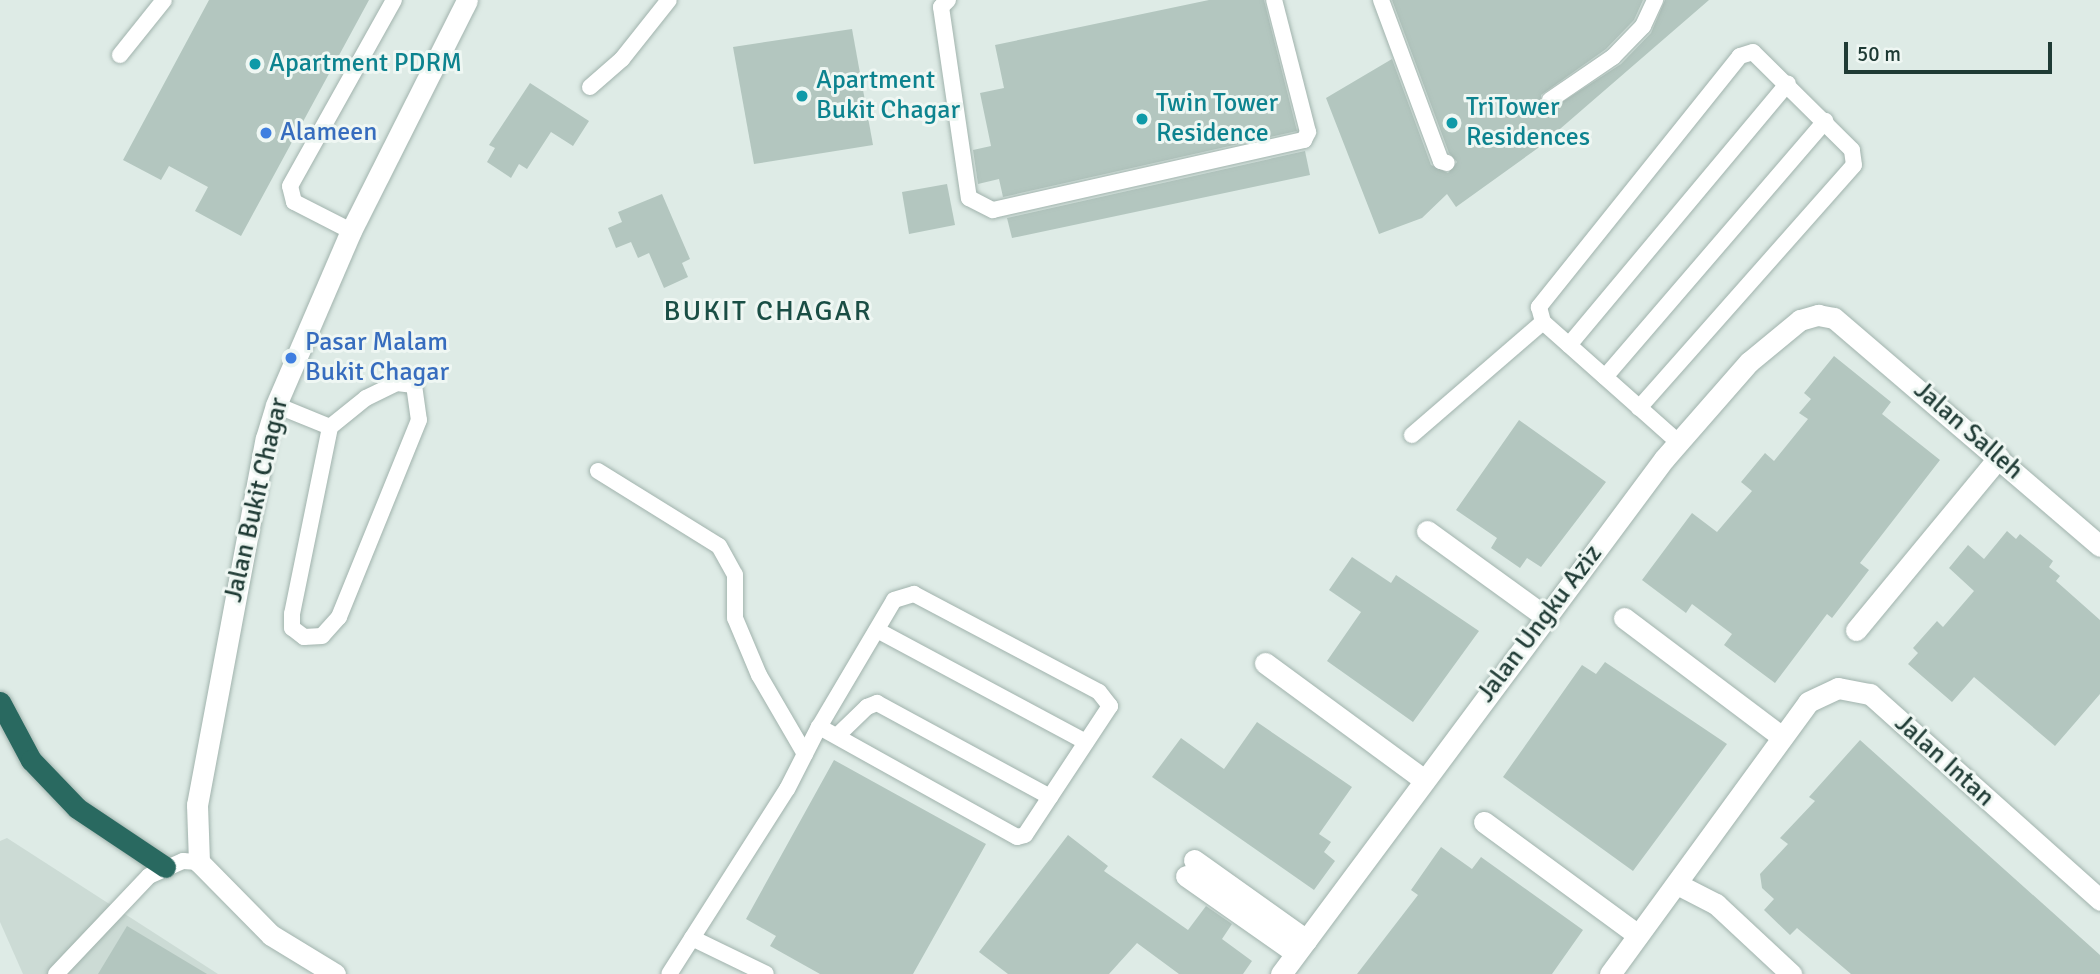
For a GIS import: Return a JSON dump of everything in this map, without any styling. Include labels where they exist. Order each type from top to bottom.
[{"type":"highway","points":[[0,702],[31,760],[77,808],[164,867]]},
{"type":"street","name":"Jalan Bukit Chagar","points":[[199,862],[197,805],[261,462],[276,405],[351,231],[467,0]]},
{"type":"street","name":"Jalan Ungku Aziz","points":[[1281,974],[1423,779],[1678,442],[1749,362],[1800,320],[1818,315],[1834,318]]},
{"type":"street","name":"Jalan Salleh","points":[[1834,318],[1999,457],[2100,547]]},
{"type":"street","points":[[1856,630],[1999,457]]},
{"type":"street","points":[[1427,531],[1546,617]]},
{"type":"street","points":[[1624,618],[1782,737]]},
{"type":"street","points":[[1265,663],[1423,779]]},
{"type":"street","name":"Jalan Intan","points":[[1610,974],[1808,702],[1838,688],[1870,694],[2100,900]]},
{"type":"street","points":[[1484,822],[1638,935]]},
{"type":"street","points":[[199,862],[271,935],[328,972]]},
{"type":"street","points":[[1190,868],[1301,947]]},
{"type":"street","points":[[1677,884],[1716,904],[1791,974]]},
{"type":"lane","points":[[120,55],[164,0]]},
{"type":"lane","points":[[351,231],[294,202],[290,187],[394,0]]},
{"type":"lane","points":[[590,87],[622,59],[669,0]]},
{"type":"lane","points":[[948,0],[941,7],[969,198],[993,210],[1304,140],[1308,132],[1274,0]]},
{"type":"lane","points":[[1381,0],[1441,161],[1447,163]]},
{"type":"lane","points":[[1550,100],[1613,57],[1643,26],[1655,0]]},
{"type":"lane","points":[[1639,408],[1854,165],[1852,150],[1788,83],[1753,52],[1740,56],[1538,307],[1543,322],[1639,408],[1678,442]]},
{"type":"lane","points":[[1569,345],[1788,83]]},
{"type":"lane","points":[[1605,377],[1825,121]]},
{"type":"lane","points":[[1412,435],[1543,322]]},
{"type":"lane","points":[[397,383],[414,386],[419,420],[339,617],[322,636],[304,637],[292,628],[292,614],[330,427],[366,398],[397,383]]},
{"type":"lane","points":[[276,405],[330,427]]},
{"type":"lane","points":[[598,471],[719,547],[735,575],[735,618],[759,675],[805,754]]},
{"type":"lane","points":[[669,974],[787,789],[819,727],[894,600],[914,594],[1099,692],[1110,706],[1025,835],[1017,837],[819,727]]},
{"type":"lane","points":[[877,630],[1086,742]]},
{"type":"lane","points":[[836,736],[867,707],[877,704],[1050,797]]},
{"type":"lane","points":[[56,974],[135,887],[164,867],[199,862]]},
{"type":"lane","points":[[692,938],[766,974]]},
{"type":"shaded area","points":[[7,838],[218,974],[23,974],[0,922],[0,841]]},
{"type":"building","name":"Apartment PDRM","points":[[209,0],[369,0],[241,236],[195,211],[208,187],[169,166],[161,180],[123,160]]},
{"type":"building","name":"Twin Tower Residence","points":[[1209,0],[1264,0],[1297,131],[1003,197],[999,179],[978,184],[973,150],[991,146],[980,93],[1004,88],[995,45]]},
{"type":"building","name":"TriTower Residences","points":[[1392,0],[1643,0],[1634,20],[1606,49],[1541,95],[1541,105],[1550,110],[1621,64],[1651,33],[1665,0],[1709,0],[1538,148],[1456,207],[1447,194],[1422,218],[1379,234],[1326,98],[1392,59],[1431,165],[1448,173],[1457,162],[1449,153]]},
{"type":"building","name":"Apartment Bukit Chagar","points":[[852,29],[873,145],[754,164],[733,47]]},
{"type":"building","points":[[530,83],[589,121],[573,146],[551,132],[527,169],[519,164],[511,178],[487,162],[495,148],[489,145]]},
{"type":"building","points":[[1305,151],[1310,175],[1012,238],[1007,218]]},
{"type":"building","points":[[947,184],[955,225],[909,234],[902,192]]},
{"type":"building","points":[[662,194],[690,259],[682,263],[688,277],[664,288],[649,253],[638,258],[631,242],[616,248],[608,228],[622,222],[618,212]]},
{"type":"building","points":[[1834,356],[1891,402],[1882,414],[1940,460],[1860,563],[1869,570],[1832,618],[1827,614],[1775,683],[1724,645],[1732,634],[1692,604],[1686,613],[1642,580],[1692,513],[1717,532],[1752,491],[1741,482],[1765,453],[1774,461],[1808,419],[1799,413],[1811,399],[1804,393]]},
{"type":"building","points":[[1519,420],[1606,482],[1541,567],[1527,558],[1520,568],[1491,548],[1497,538],[1456,510]]},
{"type":"building","points":[[2007,531],[2016,539],[2020,534],[2053,561],[2049,567],[2060,576],[2056,581],[2100,620],[2100,694],[2055,746],[1974,677],[1952,702],[1908,664],[1918,653],[1913,648],[1937,621],[1943,627],[1974,591],[1949,568],[1968,545],[1984,559]]},
{"type":"building","points":[[1352,557],[1391,583],[1396,575],[1479,631],[1413,722],[1327,661],[1361,612],[1329,590]]},
{"type":"building","points":[[1605,662],[1727,744],[1633,871],[1503,777],[1582,665],[1596,674]]},
{"type":"building","points":[[1257,722],[1352,787],[1319,834],[1331,842],[1324,852],[1335,861],[1314,890],[1152,777],[1181,738],[1224,769]]},
{"type":"building","points":[[1860,740],[2100,955],[2100,974],[1851,974],[1797,928],[1790,935],[1764,910],[1774,899],[1762,888],[1760,874],[1788,844],[1780,838],[1815,801],[1809,797]]},
{"type":"building","points":[[834,760],[986,844],[913,974],[820,974],[770,946],[776,936],[746,919]]},
{"type":"building","points":[[1068,835],[1108,866],[1104,871],[1188,930],[1206,906],[1232,924],[1222,939],[1252,961],[1243,974],[1179,974],[1137,943],[1109,974],[1008,974],[979,952]]},
{"type":"building","points":[[1441,847],[1472,869],[1481,857],[1583,930],[1552,974],[1357,974],[1418,895],[1411,890]]},
{"type":"building","points":[[127,926],[207,974],[98,974]]},
{"type":"place","name":"Apartment PDRM","points":[[255,64]]},
{"type":"place","name":"Apartment Bukit Chagar","points":[[802,96]]},
{"type":"place","name":"Twin Tower Residence","points":[[1142,119]]},
{"type":"place","name":"TriTower Residences","points":[[1452,123]]},
{"type":"place","name":"Alameen","points":[[266,133]]},
{"type":"place","name":"Pasar Malam Bukit Chagar","points":[[291,358]]},
{"type":"district","name":"BUKIT CHAGAR","points":[[768,311]]}]
